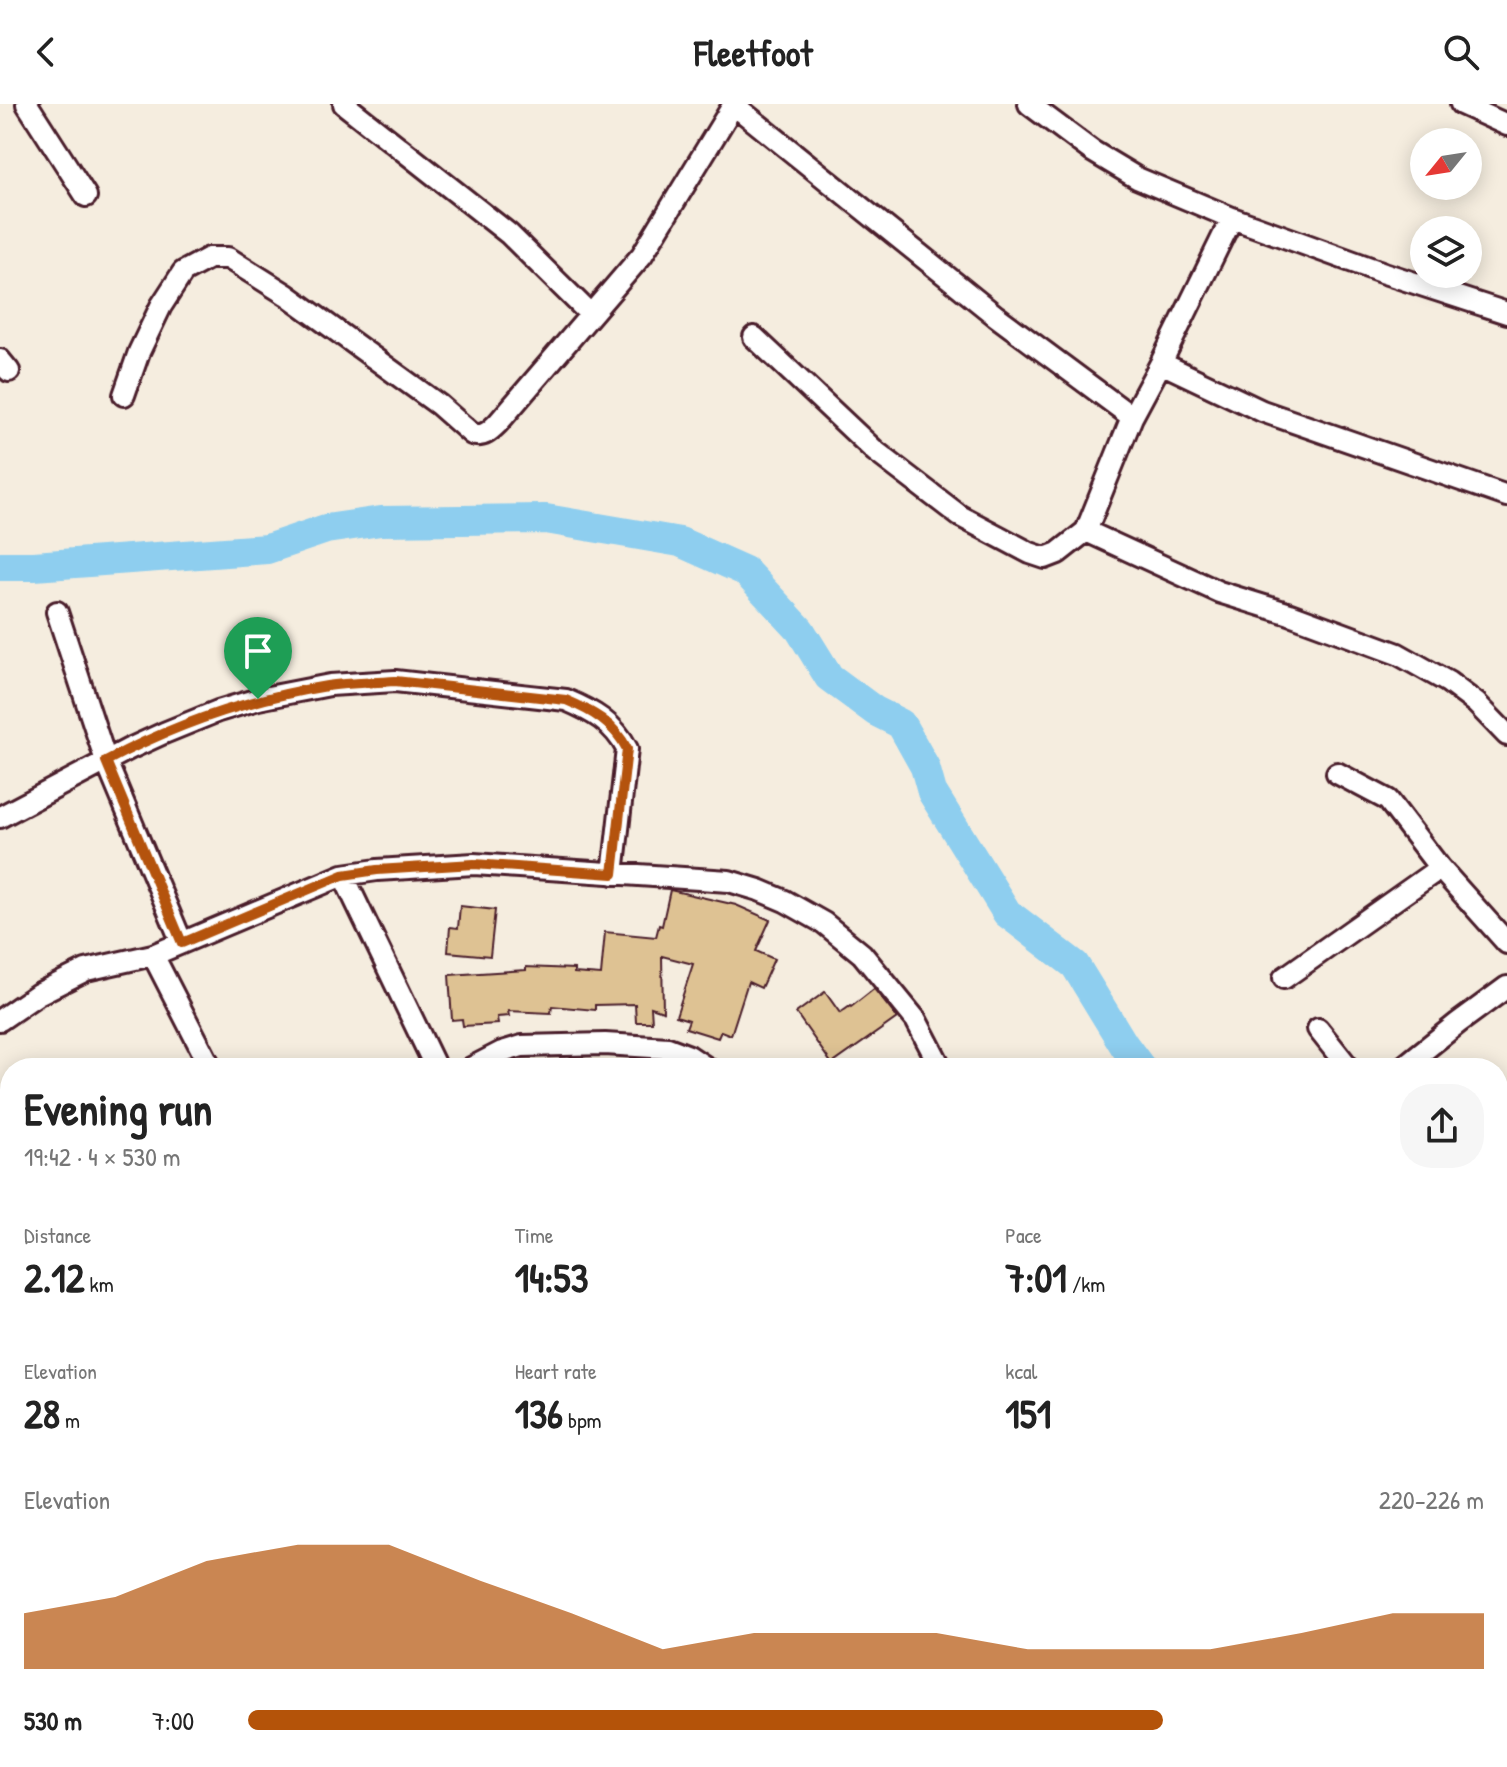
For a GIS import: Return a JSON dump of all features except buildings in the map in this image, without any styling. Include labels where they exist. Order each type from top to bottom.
[{"type":"street","points":[[27,104],[86,196]]},
{"type":"street","points":[[344,104],[509,234],[590,314]]},
{"type":"street","points":[[1029,104],[1092,151],[1137,178],[1232,218],[1507,313]]},
{"type":"street","points":[[1461,104],[1507,125]]},
{"type":"street","points":[[124,395],[139,352],[161,306],[183,272],[209,258],[228,258],[287,295],[439,405],[472,434],[477,436],[490,431],[642,255],[734,105],[996,316],[1132,417]]},
{"type":"street","points":[[754,337],[875,451],[960,516],[1045,558],[1058,553],[1086,531],[1132,417],[1232,218]]},
{"type":"street","points":[[1161,363],[1262,411],[1507,496]]},
{"type":"street","points":[[1086,531],[1219,592],[1290,614],[1398,654],[1448,682],[1476,703],[1507,735]]},
{"type":"street","points":[[57,612],[106,761],[182,943]]},
{"type":"street","points":[[0,817],[106,761],[218,711],[258,699],[330,685],[395,681],[566,700],[606,721],[627,749],[613,874]]},
{"type":"street","points":[[1337,773],[1388,800],[1440,868],[1507,943]]},
{"type":"street","points":[[0,1020],[38,994],[86,970],[153,955],[343,875],[474,864],[729,881],[785,901],[824,923],[862,954],[916,1020],[936,1058]]},
{"type":"street","points":[[1284,978],[1440,868]]},
{"type":"street","points":[[343,875],[431,1058]]},
{"type":"street","points":[[153,955],[206,1058]]},
{"type":"street","points":[[1414,1058],[1507,987]]},
{"type":"street","points":[[1318,1029],[1341,1058]]},
{"type":"street","points":[[490,1058],[522,1046],[605,1044],[668,1048],[692,1058]]},
{"type":"waterway","points":[[0,566],[267,549],[326,529],[381,521],[546,519],[680,542],[745,571],[800,630],[829,677],[875,711],[901,724],[925,767],[932,792],[1007,913],[1075,965],[1134,1058]]},
{"type":"route","points":[[395,681],[566,700],[585,708],[606,721],[627,749],[613,874],[474,864],[343,875],[182,943],[106,761],[164,733],[258,699],[330,685],[395,681]]}]
